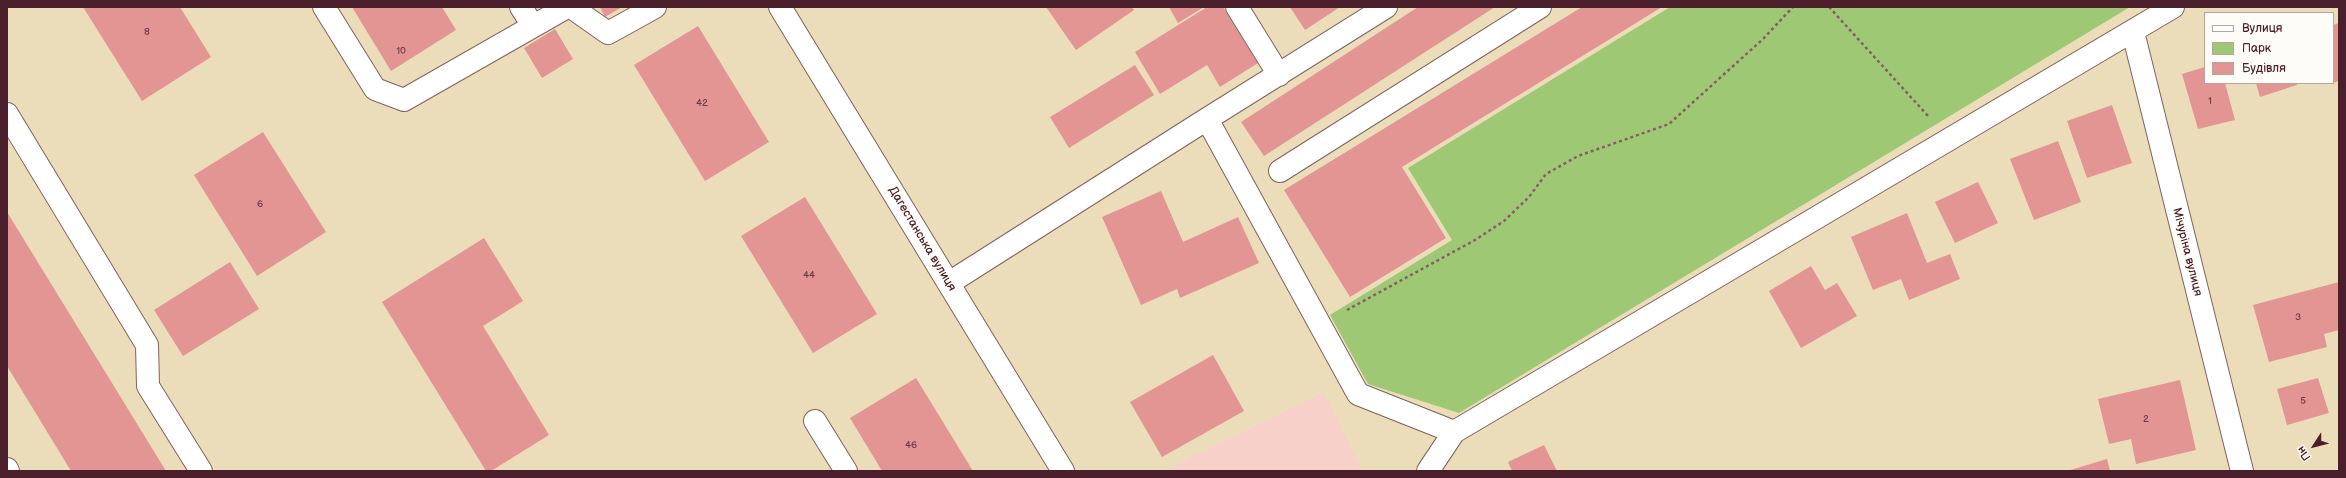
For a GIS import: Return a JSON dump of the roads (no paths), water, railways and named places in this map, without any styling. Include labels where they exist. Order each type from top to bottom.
[{"type":"street","points":[[324,7],[375,88],[404,100],[567,7]]},
{"type":"street","points":[[521,7],[533,26]]},
{"type":"street","points":[[571,7],[608,33],[655,7]]},
{"type":"street","name":"Дагестанська вулиця","points":[[780,7],[1063,471]]},
{"type":"street","points":[[1237,7],[1279,75]]},
{"type":"street","points":[[949,283],[1386,7]]},
{"type":"street","points":[[1280,171],[1540,7]]},
{"type":"street","points":[[1428,471],[1454,432],[1948,138],[2133,32],[2173,7]]},
{"type":"street","name":"Мічуріна вулиця","points":[[2133,32],[2242,471]]},
{"type":"street","points":[[7,114],[147,345],[148,386],[201,471]]},
{"type":"street","points":[[1207,119],[1321,324],[1358,394],[1454,432]]},
{"type":"street","points":[[816,421],[846,471]]}]
